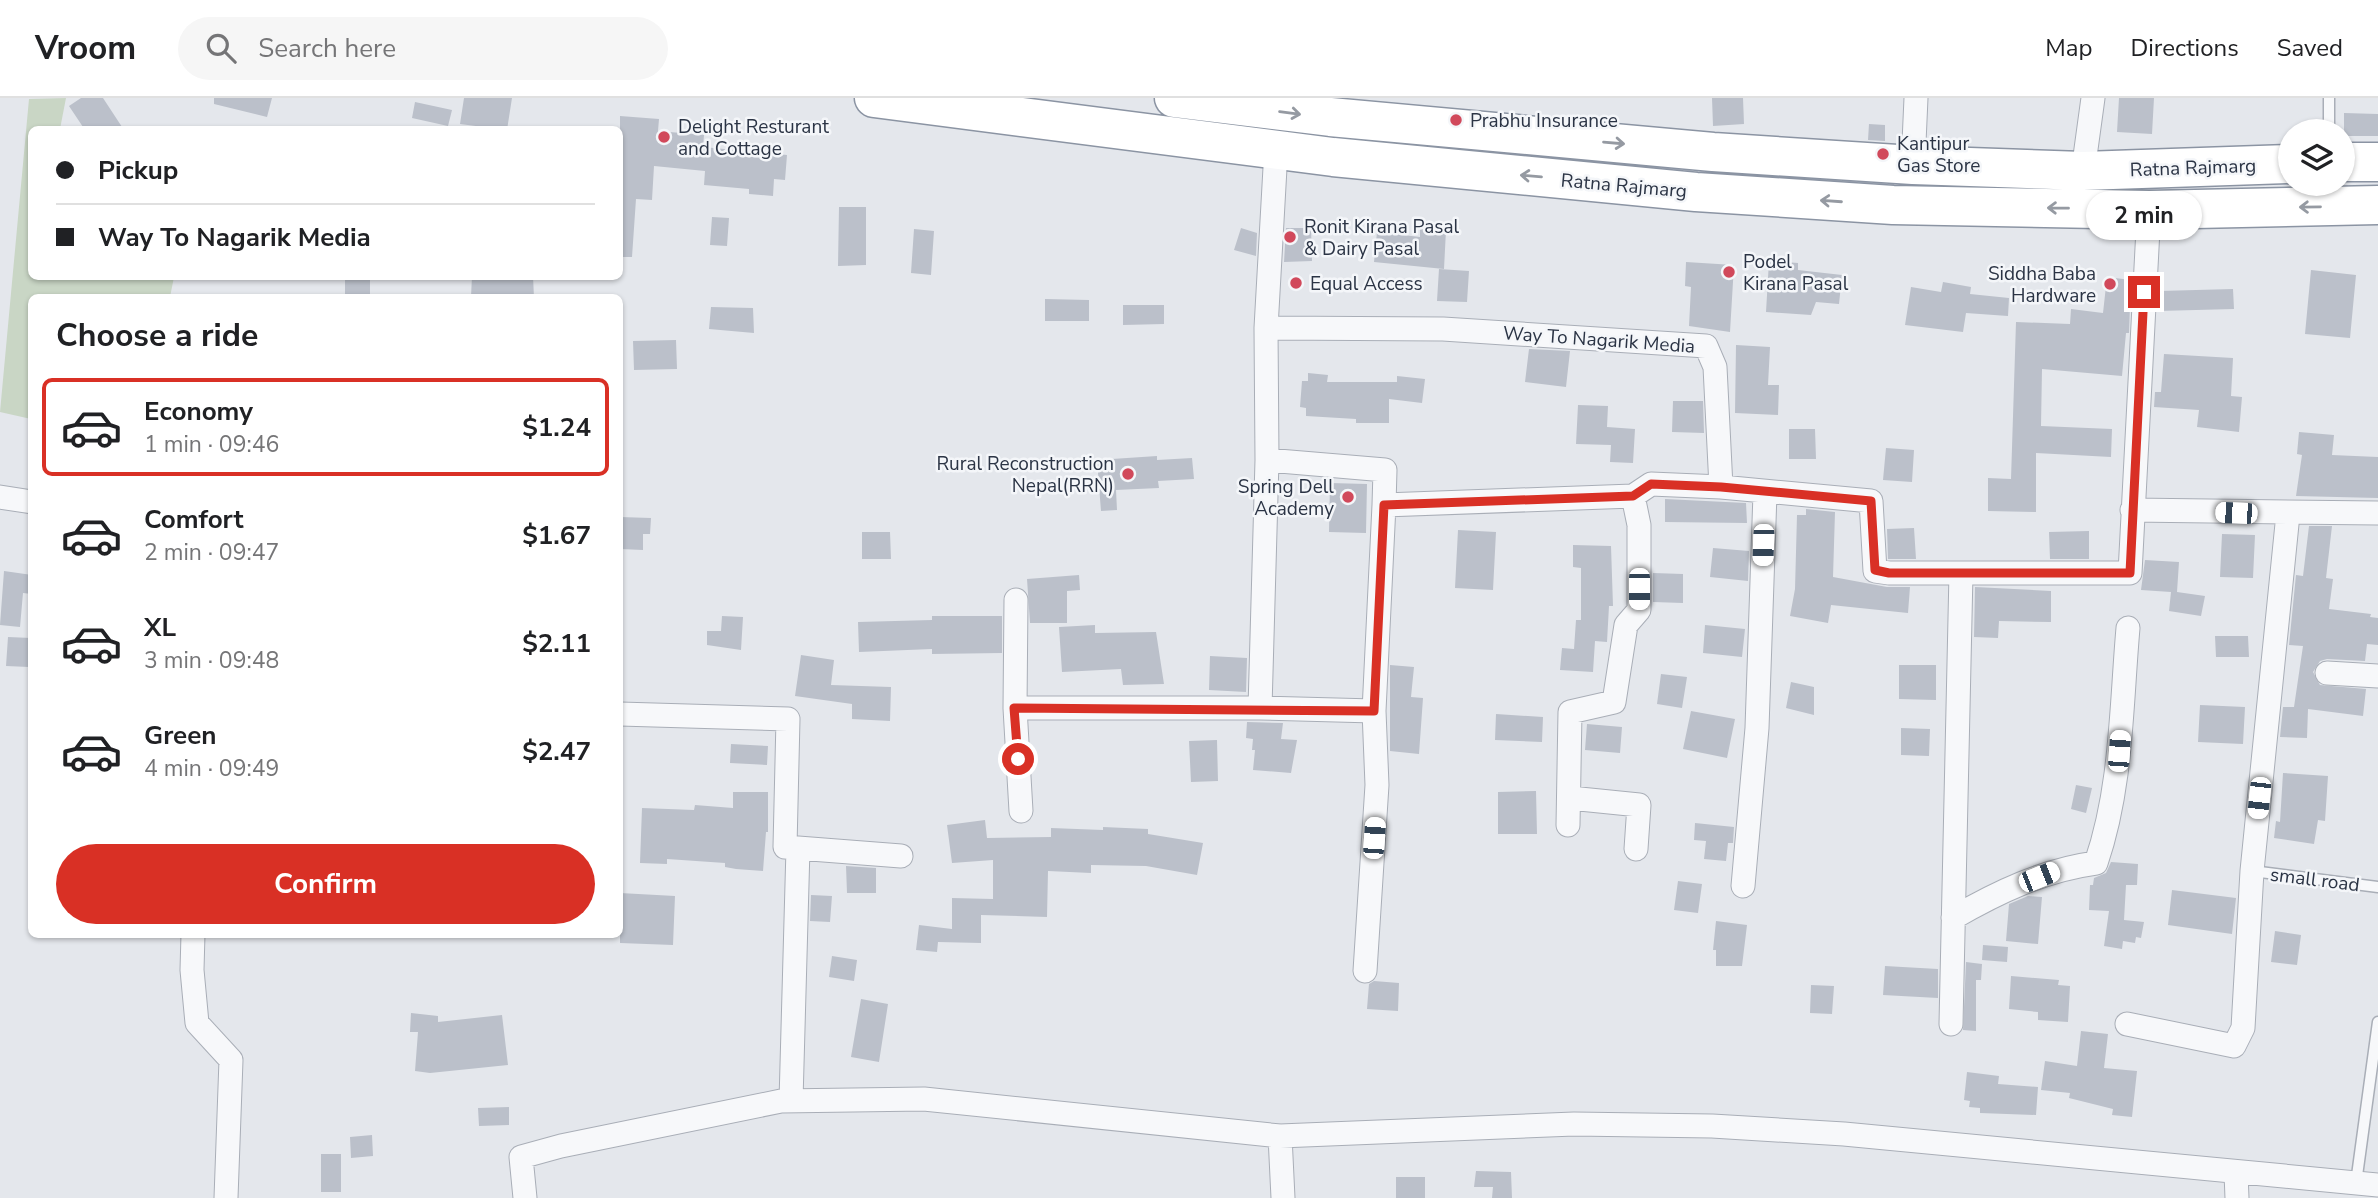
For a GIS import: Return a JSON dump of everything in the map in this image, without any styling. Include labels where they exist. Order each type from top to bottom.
[{"type":"highway","name":"Ratna Rajmarg","points":[[874,98],[1276,150],[1696,192],[1893,205],[2149,210],[2378,205]]},
{"type":"highway","name":"Ratna Rajmarg","points":[[1174,98],[1330,117],[1713,152],[1913,165],[2083,171],[2278,164]]},
{"type":"highway","points":[[2355,163],[2378,162]]},
{"type":"street","points":[[1913,165],[1916,98]]},
{"type":"street","points":[[2083,171],[2093,98]]},
{"type":"street","points":[[1259,708],[1267,460],[1266,328],[1276,150]]},
{"type":"street","points":[[1384,505],[1633,496],[1651,484],[1721,487],[1871,501],[1875,570],[1889,573],[2130,573],[2149,210]]},
{"type":"street","name":"Way To Nagarik Media","points":[[1266,328],[1443,329],[1706,346],[1715,367],[1721,487]]},
{"type":"street","points":[[1267,460],[1385,470],[1374,711],[1377,785],[1365,971]]},
{"type":"street","points":[[1743,886],[1757,728],[1765,493]]},
{"type":"street","points":[[1568,825],[1570,712],[1614,702],[1626,625],[1639,610],[1639,525],[1633,496]]},
{"type":"street","points":[[0,497],[28,501]]},
{"type":"street","points":[[2132,510],[2378,513]]},
{"type":"street","points":[[2127,1024],[2234,1046],[2243,1028],[2252,871],[2288,514]]},
{"type":"street","points":[[1951,1024],[1961,573]]},
{"type":"street","points":[[1016,600],[1014,708],[1021,811]]},
{"type":"street","points":[[1953,918],[1986,900],[2063,867],[2096,863],[2109,825],[2116,776],[2128,628]]},
{"type":"street","points":[[2327,673],[2378,676]]},
{"type":"street","points":[[1014,708],[1374,711]]},
{"type":"street","points":[[623,714],[788,719],[785,848],[901,856]]},
{"type":"street","points":[[1570,798],[1639,805],[1636,849]]},
{"type":"street","points":[[791,1101],[798,848]]},
{"type":"street","points":[[193,938],[192,970],[197,1023],[231,1060],[226,1198]]},
{"type":"street","points":[[526,1198],[521,1157],[561,1146],[791,1101],[924,1099],[1280,1136],[1574,1124],[1712,1126],[1844,1134],[2367,1184]]},
{"type":"street","points":[[1280,1136],[1283,1198]]},
{"type":"street","points":[[2236,1172],[2237,1198]]},
{"type":"lane","points":[[2329,98],[2329,119]]},
{"type":"lane","name":"small road","points":[[2252,871],[2378,887]]},
{"type":"lane","points":[[2367,1184],[2378,1023]]},
{"type":"green space","points":[[66,98],[61,126],[28,126],[28,280],[173,280],[171,294],[28,294],[28,418],[0,412],[29,99]]},
{"type":"building","points":[[81,98],[103,98],[121,126],[82,126],[69,106]]},
{"type":"building","points":[[214,98],[272,98],[267,117],[214,104]]},
{"type":"building","points":[[464,98],[512,98],[508,126],[460,124]]},
{"type":"building","points":[[1712,98],[1743,98],[1744,124],[1713,126]]},
{"type":"building","points":[[2119,98],[2154,98],[2152,134],[2117,132]]},
{"type":"building","points":[[415,102],[452,110],[448,126],[412,118]]},
{"type":"building","points":[[2344,113],[2378,114],[2378,136],[2355,136],[2355,119],[2344,119]]},
{"type":"building","points":[[620,116],[659,119],[658,131],[704,135],[703,147],[787,155],[785,180],[774,179],[773,196],[749,194],[749,189],[704,185],[705,171],[654,166],[652,200],[636,199],[632,257],[623,257],[623,126],[620,126]]},
{"type":"building","points":[[1869,124],[1885,125],[1885,141],[1868,140]]},
{"type":"building","points":[[839,207],[866,207],[866,265],[838,266]]},
{"type":"building","points":[[712,217],[729,218],[727,246],[710,245]]},
{"type":"building","points":[[1241,228],[1257,233],[1256,256],[1234,250]]},
{"type":"building","points":[[1286,228],[1311,228],[1312,261],[1284,262]]},
{"type":"building","points":[[1420,228],[1446,230],[1444,269],[1374,262],[1377,232],[1420,237]]},
{"type":"building","points":[[914,229],[934,231],[931,275],[911,273]]},
{"type":"building","points":[[1769,261],[1798,263],[1798,270],[1842,275],[1839,304],[1816,302],[1811,315],[1766,312]]},
{"type":"building","points":[[1686,262],[1734,265],[1730,332],[1689,326],[1691,287],[1685,286]]},
{"type":"building","points":[[1439,269],[1469,271],[1467,302],[1437,301]]},
{"type":"building","points":[[2311,270],[2356,275],[2350,338],[2305,334]]},
{"type":"building","points":[[2107,277],[2131,280],[2129,333],[2126,333],[2122,376],[2042,369],[2041,426],[2112,429],[2111,457],[2036,453],[2036,512],[1988,511],[1988,478],[2011,479],[2016,322],[2070,324],[2071,309],[2103,313]]},
{"type":"building","points":[[345,280],[370,280],[370,294],[345,294]]},
{"type":"building","points":[[472,280],[533,280],[534,294],[471,294]]},
{"type":"building","points":[[1943,282],[1971,287],[1970,294],[2009,298],[2008,316],[1966,313],[1963,332],[1905,325],[1911,287],[1941,292]]},
{"type":"building","points":[[2233,289],[2234,309],[2158,311],[2159,291]]},
{"type":"building","points":[[1045,299],[1089,300],[1089,321],[1045,321]]},
{"type":"building","points":[[1123,305],[1164,305],[1164,324],[1123,325]]},
{"type":"building","points":[[711,307],[753,308],[754,333],[709,329]]},
{"type":"building","points":[[676,340],[677,369],[634,370],[633,341]]},
{"type":"building","points":[[1736,345],[1770,347],[1768,385],[1779,385],[1778,415],[1735,413]]},
{"type":"building","points":[[1529,349],[1570,351],[1566,387],[1525,382]]},
{"type":"building","points":[[2164,354],[2233,358],[2231,396],[2242,397],[2239,432],[2197,427],[2199,410],[2154,407],[2155,392],[2161,392]]},
{"type":"building","points":[[1308,373],[1328,375],[1327,382],[1397,382],[1397,376],[1425,379],[1422,403],[1389,399],[1389,423],[1356,423],[1356,419],[1306,416],[1306,408],[1300,407],[1302,381],[1308,381]]},
{"type":"building","points":[[1673,401],[1703,401],[1704,433],[1672,432]]},
{"type":"building","points":[[1578,405],[1608,406],[1607,427],[1635,429],[1633,463],[1610,462],[1611,445],[1576,444]]},
{"type":"building","points":[[1789,429],[1815,429],[1816,459],[1789,459]]},
{"type":"building","points":[[2299,432],[2334,435],[2332,455],[2378,457],[2378,498],[2296,496],[2302,455],[2297,454]]},
{"type":"building","points":[[1886,448],[1914,450],[1912,482],[1883,480]]},
{"type":"building","name":"Rural Reconstruction Nepal(RRN)","points":[[1157,456],[1157,460],[1192,458],[1194,479],[1158,481],[1159,488],[1116,490],[1117,510],[1101,511],[1097,460]]},
{"type":"building","points":[[1330,483],[1367,484],[1366,533],[1329,532]]},
{"type":"building","points":[[1665,499],[1746,503],[1747,523],[1665,522]]},
{"type":"building","points":[[1806,509],[1835,512],[1833,577],[1887,587],[1910,587],[1908,613],[1831,605],[1828,623],[1790,616],[1795,589],[1797,515],[1806,515]]},
{"type":"building","points":[[623,517],[651,518],[650,534],[643,534],[643,550],[623,549]]},
{"type":"building","points":[[2309,526],[2332,526],[2326,578],[2333,579],[2329,609],[2371,614],[2370,617],[2378,618],[2378,645],[2367,644],[2365,661],[2327,659],[2320,661],[2313,672],[2320,685],[2366,689],[2363,716],[2308,709],[2307,738],[2280,737],[2283,707],[2294,707],[2303,646],[2289,645],[2296,575],[2303,576]]},
{"type":"building","points":[[1914,528],[1916,559],[1888,559],[1887,529]]},
{"type":"building","points":[[1458,530],[1496,532],[1493,590],[1455,588]]},
{"type":"building","points":[[2089,531],[2089,559],[2050,559],[2049,532]]},
{"type":"building","points":[[862,532],[890,532],[891,559],[862,559]]},
{"type":"building","points":[[2222,534],[2255,535],[2253,578],[2220,577]]},
{"type":"building","points":[[1573,545],[1611,546],[1613,606],[1609,606],[1607,642],[1595,641],[1593,672],[1560,670],[1562,648],[1574,649],[1576,620],[1581,620],[1581,568],[1573,567]]},
{"type":"building","points":[[1713,548],[1749,551],[1748,581],[1710,577]]},
{"type":"building","points":[[2145,560],[2179,562],[2177,592],[2205,596],[2201,616],[2169,611],[2171,592],[2141,590]]},
{"type":"building","points":[[4,571],[28,574],[28,594],[23,593],[20,627],[0,625]]},
{"type":"building","points":[[1653,573],[1683,574],[1683,603],[1653,602]]},
{"type":"building","points":[[1079,575],[1080,590],[1067,591],[1067,623],[1030,623],[1027,579]]},
{"type":"building","points":[[1975,587],[2051,591],[2051,622],[1999,621],[1998,638],[1974,637]]},
{"type":"building","points":[[722,616],[743,617],[741,650],[707,645],[707,631],[721,631]]},
{"type":"building","points":[[932,616],[1002,616],[1002,653],[932,654],[932,649],[859,652],[858,622],[932,620]]},
{"type":"building","points":[[1095,625],[1095,633],[1156,632],[1164,684],[1123,685],[1121,669],[1062,672],[1059,627]]},
{"type":"building","points":[[1705,625],[1745,629],[1742,657],[1703,653]]},
{"type":"building","points":[[2215,636],[2248,636],[2249,657],[2216,657]]},
{"type":"building","points":[[8,637],[28,638],[28,667],[6,666]]},
{"type":"building","points":[[801,655],[834,660],[831,685],[891,687],[890,721],[852,719],[852,704],[795,696]]},
{"type":"building","points":[[1210,656],[1247,658],[1246,692],[1209,690]]},
{"type":"building","points":[[1390,665],[1414,667],[1411,697],[1423,698],[1419,754],[1390,751]]},
{"type":"building","points":[[1899,665],[1936,665],[1936,700],[1899,699]]},
{"type":"building","points":[[1661,674],[1687,677],[1682,708],[1657,704]]},
{"type":"building","points":[[1791,682],[1814,687],[1814,715],[1786,708]]},
{"type":"building","points":[[2200,705],[2245,707],[2243,744],[2198,742]]},
{"type":"building","points":[[1691,711],[1735,719],[1727,758],[1683,749]]},
{"type":"building","points":[[1496,714],[1543,717],[1542,742],[1495,740]]},
{"type":"building","points":[[1247,722],[1283,723],[1281,739],[1297,740],[1291,773],[1253,770],[1255,750],[1252,750],[1253,739],[1246,738]]},
{"type":"building","points":[[1587,724],[1622,727],[1620,753],[1585,750]]},
{"type":"building","points":[[1901,728],[1930,729],[1929,756],[1901,755]]},
{"type":"building","points":[[1217,740],[1218,781],[1191,782],[1189,741]]},
{"type":"building","points":[[731,744],[768,746],[767,765],[730,763]]},
{"type":"building","points":[[2283,773],[2328,776],[2325,821],[2318,820],[2314,844],[2274,838],[2276,821],[2280,822]]},
{"type":"building","points":[[2076,785],[2092,788],[2086,813],[2071,809]]},
{"type":"building","points":[[1536,791],[1537,834],[1498,834],[1498,792]]},
{"type":"building","points":[[733,792],[768,792],[768,832],[763,871],[725,867],[725,863],[667,859],[667,864],[640,863],[642,808],[694,810],[695,805],[733,808]]},
{"type":"building","points":[[985,820],[987,838],[1051,837],[1051,828],[1103,830],[1103,827],[1148,829],[1148,834],[1203,843],[1197,875],[1146,866],[1091,865],[1091,873],[1048,871],[1047,917],[981,915],[981,943],[938,942],[937,952],[916,950],[919,925],[952,929],[952,898],[993,899],[993,860],[952,863],[947,825]]},
{"type":"building","points":[[1695,823],[1734,827],[1733,843],[1728,843],[1726,861],[1704,859],[1706,841],[1694,840]]},
{"type":"building","points":[[2111,862],[2138,864],[2137,885],[2126,885],[2124,920],[2144,922],[2141,938],[2136,937],[2135,943],[2123,941],[2122,949],[2104,946],[2109,911],[2089,910],[2090,885],[2093,885],[2094,878],[2106,873]]},
{"type":"building","points":[[846,866],[876,868],[876,893],[847,893]]},
{"type":"building","points":[[1678,881],[1702,884],[1698,913],[1674,910]]},
{"type":"building","points":[[2172,890],[2236,898],[2232,934],[2168,925]]},
{"type":"building","points":[[623,893],[675,896],[673,945],[620,943],[620,938],[623,938]]},
{"type":"building","points":[[811,895],[832,896],[830,922],[810,921]]},
{"type":"building","points":[[2028,896],[2042,897],[2038,944],[2006,941],[2009,904]]},
{"type":"building","points":[[1716,921],[1747,925],[1742,966],[1716,966],[1716,950],[1713,950]]},
{"type":"building","points":[[2275,931],[2301,935],[2297,965],[2271,962]]},
{"type":"building","points":[[1983,945],[2008,947],[2007,962],[1982,960]]},
{"type":"building","points":[[832,956],[857,960],[854,981],[829,977]]},
{"type":"building","points":[[1966,962],[1982,964],[1981,980],[1976,980],[1976,1031],[1963,1030]]},
{"type":"building","points":[[1885,966],[1938,969],[1938,998],[1883,995]]},
{"type":"building","points":[[2011,976],[2059,980],[2058,985],[2070,986],[2068,1022],[2038,1020],[2038,1012],[2009,1009]]},
{"type":"building","points":[[1374,981],[1399,983],[1398,1011],[1367,1009],[1369,984]]},
{"type":"building","points":[[1811,985],[1834,986],[1832,1014],[1810,1013]]},
{"type":"building","points":[[861,999],[888,1004],[879,1062],[851,1057]]},
{"type":"building","points":[[411,1013],[438,1016],[438,1022],[502,1015],[508,1065],[430,1073],[415,1071],[418,1032],[410,1032]]},
{"type":"building","points":[[2081,1031],[2108,1034],[2104,1068],[2137,1071],[2132,1117],[2112,1115],[2113,1109],[2069,1098],[2070,1093],[2041,1090],[2045,1061],[2077,1066]]},
{"type":"building","points":[[1967,1072],[1999,1076],[1998,1084],[2038,1087],[2036,1115],[1980,1113],[1980,1108],[1969,1107],[1970,1101],[1964,1100]]},
{"type":"building","points":[[509,1107],[509,1125],[479,1126],[478,1108]]},
{"type":"building","points":[[372,1135],[373,1156],[351,1158],[350,1137]]},
{"type":"building","points":[[321,1154],[341,1154],[341,1192],[321,1192]]},
{"type":"building","points":[[1476,1171],[1511,1172],[1512,1198],[1492,1198],[1493,1187],[1474,1187]]},
{"type":"building","points":[[1396,1177],[1425,1177],[1425,1198],[1396,1198]]},
{"type":"place","name":"Prabhu Insurance","points":[[1456,120]]},
{"type":"place","name":"Delight Resturant and Cottage","points":[[664,137]]},
{"type":"place","name":"Kantipur Gas Store","points":[[1883,154]]},
{"type":"place","name":"Ronit Kirana Pasal & Dairy Pasal","points":[[1290,237]]},
{"type":"place","name":"Podel Kirana Pasal","points":[[1729,272]]},
{"type":"place","name":"Equal Access","points":[[1296,283]]},
{"type":"place","name":"Siddha Baba Hardware","points":[[2110,284]]},
{"type":"place","name":"Rural Reconstruction Nepal(RRN)","points":[[1128,474]]},
{"type":"place","name":"Spring Dell Academy","points":[[1348,497]]},
{"type":"route","points":[[1018,759],[1014,708],[1374,711],[1384,505],[1633,496],[1651,484],[1721,487],[1871,501],[1875,570],[1889,573],[2130,573],[2144,292]]}]
